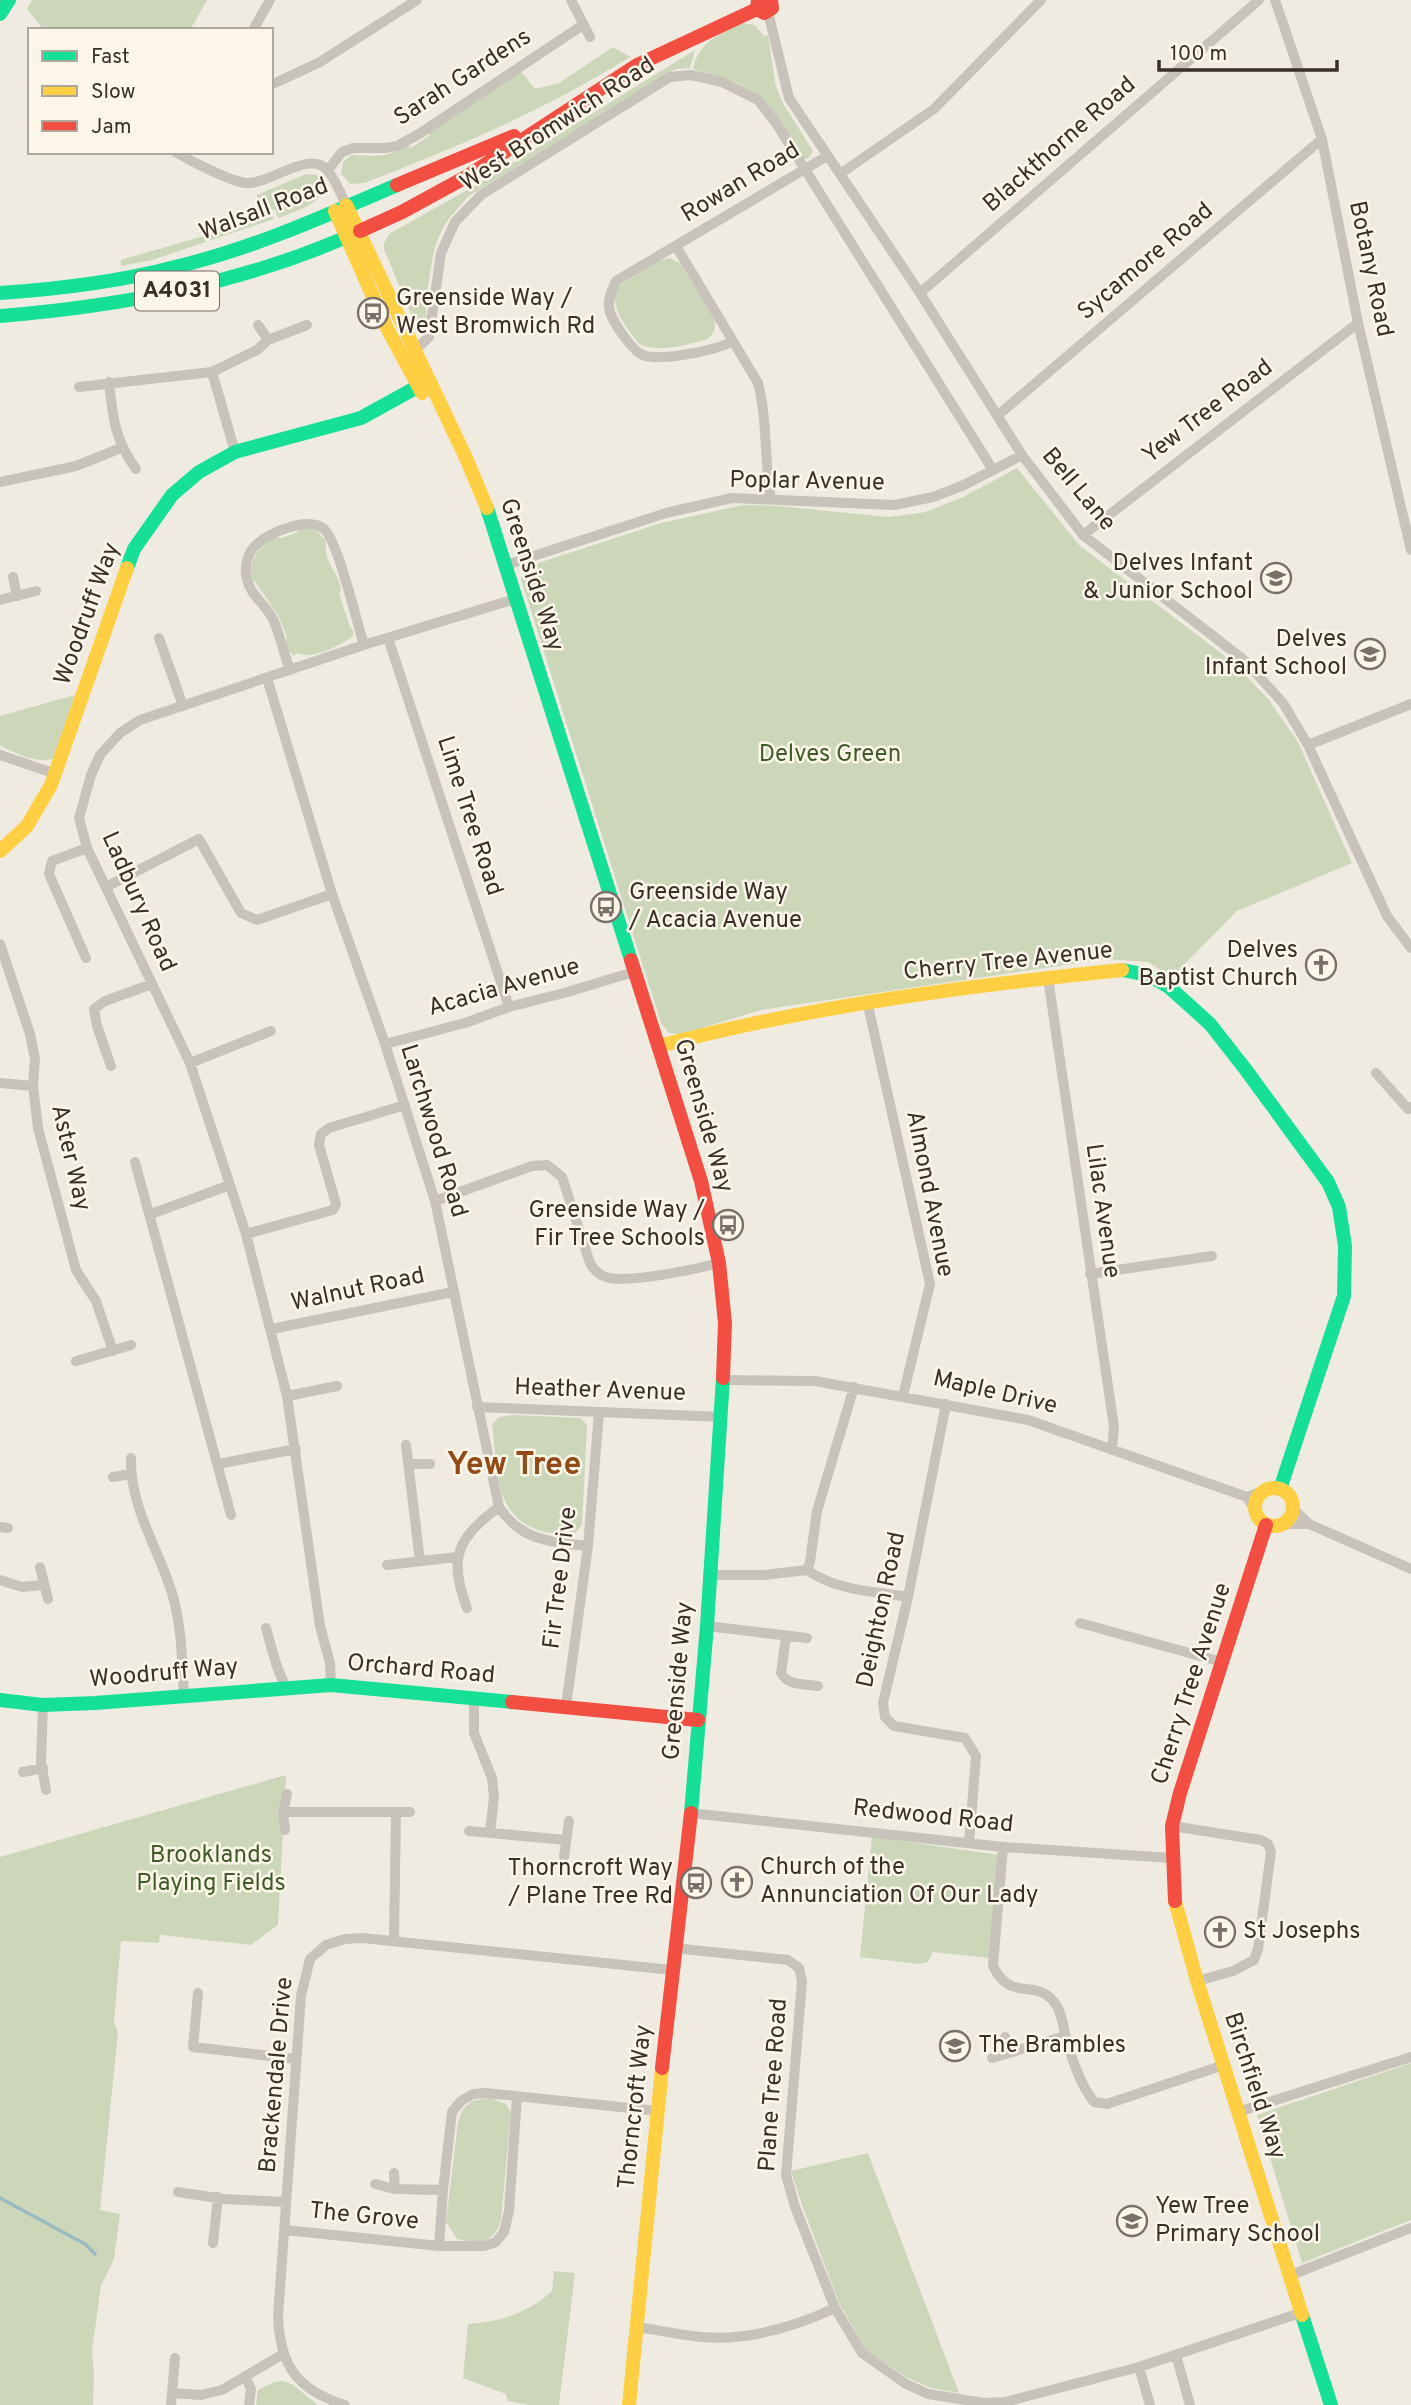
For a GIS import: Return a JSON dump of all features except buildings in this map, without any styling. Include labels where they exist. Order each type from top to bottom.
[{"type":"main road","points":[[0,14],[9,0]]},
{"type":"main road","name":"West Bromwich Road","points":[[353,234],[456,184],[542,125],[651,58],[766,4]]},
{"type":"main road","name":"West Bromwich Road","points":[[341,208],[444,163],[542,125]]},
{"type":"main road","points":[[341,208],[353,234]]},
{"type":"main road","name":"Walsall Road","points":[[0,293],[63,288],[181,265],[234,250],[341,208]]},
{"type":"main road","name":"Walsall Road","points":[[0,316],[76,310],[186,289],[247,273],[353,234]]},
{"type":"main road","name":"Greenside Way","points":[[353,234],[414,351],[423,384]]},
{"type":"main road","name":"Greenside Way","points":[[353,234],[387,328],[466,458],[488,511],[701,1181],[719,1263],[725,1323],[722,1417],[690,1814]]},
{"type":"main road","name":"Woodruff Way","points":[[0,851],[27,828],[43,804],[56,774],[134,549],[172,495],[199,472],[235,452],[361,418],[423,384]]},
{"type":"main road","name":"Cherry Tree Avenue","points":[[659,1046],[718,1029],[867,1001],[1122,970],[1144,974],[1160,981],[1212,1027],[1335,1195],[1344,1239],[1347,1278],[1344,1296],[1280,1489]]},
{"type":"main road","points":[[1280,1489],[1287,1493],[1293,1509],[1284,1524],[1276,1527],[1266,1525],[1257,1518],[1251,1503],[1263,1491],[1280,1489]]},
{"type":"main road","name":"Cherry Tree Avenue","points":[[1172,1858],[1172,1826],[1180,1793],[1266,1525]]},
{"type":"main road","name":"Woodruff Way","points":[[0,1700],[43,1705],[285,1686],[331,1685]]},
{"type":"main road","name":"Orchard Road","points":[[331,1685],[698,1720]]},
{"type":"main road","name":"Thorncroft Way","points":[[629,2405],[674,1948],[690,1814]]},
{"type":"main road","name":"Birchfield Way","points":[[1172,1858],[1175,1900],[1197,1981],[1331,2405]]},
{"type":"street","points":[[254,28],[270,0]]},
{"type":"street","points":[[273,84],[320,62],[417,0]]},
{"type":"street","points":[[571,0],[590,37]]},
{"type":"street","points":[[840,174],[934,108],[1041,0]]},
{"type":"street","name":"Blackthorne Road","points":[[920,293],[1259,0]]},
{"type":"street","name":"Botany Road","points":[[1275,0],[1322,139],[1359,323],[1411,550]]},
{"type":"street","name":"Bell Lane","points":[[766,4],[789,98],[920,293],[1022,455],[1083,535],[1244,660],[1283,703],[1308,745],[1387,916],[1411,948]]},
{"type":"street","name":"Sarah Gardens","points":[[328,170],[342,152],[353,148],[397,146],[419,134],[583,25]]},
{"type":"street","name":"West Bromwich Road","points":[[414,351],[429,337],[442,253],[455,222],[481,195],[670,77],[691,75],[722,82],[758,100],[776,123],[804,170]]},
{"type":"street","name":"Sycamore Road","points":[[997,416],[1322,139]]},
{"type":"street","name":"Rowan Road","points":[[733,341],[720,347],[655,358],[642,355],[633,349],[612,316],[609,308],[610,294],[616,281],[827,156]]},
{"type":"street","name":"Walsall Road","points":[[194,157],[243,183],[257,183],[308,163],[319,164],[328,170],[341,208]]},
{"type":"street","points":[[804,170],[993,470]]},
{"type":"street","name":"Rowan Road","points":[[676,246],[758,383],[763,404],[771,499]]},
{"type":"street","name":"Yew Tree Road","points":[[1083,535],[1359,323]]},
{"type":"street","points":[[258,325],[268,340]]},
{"type":"street","points":[[79,387],[212,372],[257,350],[268,340],[307,325]]},
{"type":"street","points":[[212,372],[235,452]]},
{"type":"street","points":[[109,382],[113,419],[121,448],[136,469]]},
{"type":"street","points":[[0,482],[76,466],[121,448]]},
{"type":"street","name":"Poplar Avenue","points":[[506,565],[666,513],[732,498],[894,505],[933,497],[964,485],[1022,455]]},
{"type":"street","points":[[290,670],[272,618],[247,581],[246,564],[254,545],[275,533],[307,522],[323,527],[335,550],[364,645]]},
{"type":"street","points":[[13,577],[17,596]]},
{"type":"street","points":[[0,600],[36,591]]},
{"type":"street","name":"Ladbury Road","points":[[272,1329],[246,1234],[190,1063],[87,848],[79,818],[91,775],[100,755],[120,733],[140,720],[364,645],[515,599]]},
{"type":"street","points":[[159,638],[183,706]]},
{"type":"street","name":"Lime Tree Road","points":[[388,638],[509,1007]]},
{"type":"street","name":"Larchwood Road","points":[[267,678],[332,894],[385,1044],[435,1201],[499,1507]]},
{"type":"street","points":[[1308,745],[1411,704]]},
{"type":"street","points":[[0,756],[56,774]]},
{"type":"street","points":[[106,887],[199,839],[241,913],[257,920],[332,894]]},
{"type":"street","points":[[86,958],[49,874],[52,861],[87,848]]},
{"type":"street","name":"Aster Way","points":[[0,944],[4,970],[30,1034],[35,1059],[33,1086],[38,1128],[76,1270],[96,1301],[113,1351]]},
{"type":"street","name":"Acacia Avenue","points":[[385,1044],[634,972]]},
{"type":"street","name":"Lilac Avenue","points":[[1048,978],[1114,1427],[1112,1450]]},
{"type":"street","points":[[111,1066],[94,1009],[105,1001],[152,984]]},
{"type":"street","name":"Almond Avenue","points":[[867,1001],[930,1284],[903,1396]]},
{"type":"street","points":[[190,1063],[271,1031]]},
{"type":"street","points":[[1376,1073],[1408,1109],[1411,1107]]},
{"type":"street","points":[[0,1083],[33,1086]]},
{"type":"street","points":[[246,1234],[333,1210],[336,1204],[319,1145],[321,1134],[330,1128],[405,1105]]},
{"type":"street","points":[[135,1162],[231,1515]]},
{"type":"street","points":[[435,1201],[532,1166],[547,1166],[562,1177],[590,1263],[598,1274],[615,1279],[680,1273],[719,1263]]},
{"type":"street","points":[[151,1214],[230,1185]]},
{"type":"street","points":[[1090,1274],[1212,1256]]},
{"type":"street","name":"Walnut Road","points":[[272,1329],[453,1292]]},
{"type":"street","name":"Orchard Road","points":[[272,1329],[288,1396],[320,1626],[330,1663],[331,1685]]},
{"type":"street","points":[[76,1361],[131,1345]]},
{"type":"street","name":"Maple Drive","points":[[723,1380],[815,1381],[1028,1420],[1251,1503]]},
{"type":"street","points":[[288,1396],[337,1386]]},
{"type":"street","points":[[807,1570],[817,1511],[854,1387]]},
{"type":"street","name":"Deighton Road","points":[[946,1404],[908,1597],[883,1703],[885,1717],[894,1726],[965,1738],[972,1746],[976,1756],[969,1843]]},
{"type":"street","name":"Heather Avenue","points":[[477,1406],[722,1417]]},
{"type":"street","name":"Fir Tree Drive","points":[[566,1706],[588,1546],[599,1413]]},
{"type":"street","points":[[406,1445],[420,1561]]},
{"type":"street","points":[[218,1464],[296,1449]]},
{"type":"street","points":[[131,1458],[131,1474],[139,1513],[171,1590],[180,1623],[184,1696]]},
{"type":"street","points":[[409,1464],[430,1464]]},
{"type":"street","points":[[113,1477],[131,1474]]},
{"type":"street","points":[[467,1608],[458,1576],[457,1557],[464,1541],[478,1524],[499,1507],[521,1529],[535,1538],[588,1546]]},
{"type":"street","points":[[1293,1509],[1309,1524],[1411,1569]]},
{"type":"street","points":[[1284,1524],[1309,1524]]},
{"type":"street","points":[[387,1565],[457,1557]]},
{"type":"street","points":[[40,1567],[48,1599]]},
{"type":"street","points":[[711,1575],[764,1575],[807,1570],[837,1586],[908,1597]]},
{"type":"street","points":[[0,1580],[22,1587],[44,1585]]},
{"type":"street","points":[[1080,1623],[1222,1662]]},
{"type":"street","points":[[707,1626],[807,1639]]},
{"type":"street","points":[[266,1628],[285,1686]]},
{"type":"street","points":[[786,1637],[781,1673],[788,1682],[818,1686]]},
{"type":"street","points":[[474,1697],[474,1732],[492,1778],[494,1797],[490,1833]]},
{"type":"street","points":[[43,1705],[41,1733],[46,1790]]},
{"type":"street","points":[[23,1772],[43,1768]]},
{"type":"street","points":[[285,1830],[287,1794]]},
{"type":"street","points":[[284,1812],[410,1812]]},
{"type":"street","points":[[394,1940],[396,1812]]},
{"type":"street","name":"Redwood Road","points":[[690,1814],[1003,1847],[1172,1858]]},
{"type":"street","points":[[564,1857],[569,1821]]},
{"type":"street","points":[[1172,1826],[1261,1840],[1268,1844],[1271,1852],[1258,1949],[1254,1960],[1233,1971],[1197,1981]]},
{"type":"street","points":[[469,1831],[566,1840]]},
{"type":"street","points":[[1003,1847],[993,1966],[999,1978],[1012,1988],[1043,1992],[1055,2003],[1077,2070],[1087,2094],[1094,2102],[1107,2104],[1224,2065]]},
{"type":"street","name":"Brackendale Drive","points":[[345,2405],[327,2399],[310,2388],[288,2368],[279,2336],[278,2316],[301,1996],[310,1959],[326,1945],[345,1939],[394,1940],[672,1970]]},
{"type":"street","name":"Plane Tree Road","points":[[674,1948],[788,1960],[800,1968],[802,1981],[786,2175],[795,2207],[835,2308],[862,2353],[906,2384],[928,2394],[984,2403],[1005,2403],[1139,2367],[1303,2312]]},
{"type":"street","points":[[198,1993],[193,2048],[296,2059]]},
{"type":"street","points":[[992,2058],[1065,2036]]},
{"type":"street","points":[[1005,2037],[1012,2052]]},
{"type":"street","points":[[1238,2112],[1411,2057]]},
{"type":"street","name":"The Grove","points":[[439,2246],[452,2112],[461,2101],[473,2094],[486,2093],[658,2111]]},
{"type":"street","name":"The Grove","points":[[285,2230],[439,2246],[484,2246],[496,2242],[504,2232],[509,2211],[517,2097]]},
{"type":"street","name":"The Grove","points":[[394,2173],[395,2189]]},
{"type":"street","name":"The Grove","points":[[375,2184],[395,2189],[443,2190]]},
{"type":"street","points":[[178,2192],[286,2202]]},
{"type":"street","points":[[213,2243],[218,2197]]},
{"type":"street","points":[[1291,2275],[1411,2228]]},
{"type":"street","points":[[637,2327],[704,2337],[753,2334],[800,2324],[835,2308]]},
{"type":"street","points":[[173,2393],[201,2395],[222,2390],[283,2354]]},
{"type":"street","points":[[1176,2355],[1189,2405]]},
{"type":"street","points":[[171,2405],[175,2358]]},
{"type":"street","points":[[1139,2367],[1150,2405]]},
{"type":"street","points":[[245,2376],[251,2389],[249,2405]]},
{"type":"green space","points":[[32,0],[207,0],[191,28],[42,28],[27,9]]},
{"type":"green space","points":[[741,23],[755,25],[764,36],[768,35],[776,87],[813,151],[809,158],[803,159],[755,94],[737,83],[693,69],[704,46]]},
{"type":"green space","points":[[613,47],[630,57],[565,94],[500,126],[364,183],[350,184],[341,174],[343,162],[352,155],[381,155],[408,145],[411,148],[429,136],[428,133],[520,70],[535,89],[559,83]]},
{"type":"green space","points":[[695,50],[690,68],[676,69],[669,73],[469,196],[447,222],[436,244],[426,302],[426,327],[423,334],[419,333],[384,249],[389,234],[485,180]]},
{"type":"green space","points":[[306,174],[317,175],[323,191],[319,198],[304,208],[278,218],[276,211],[257,201],[257,195]]},
{"type":"green space","points":[[256,207],[272,215],[274,219],[152,260],[121,266],[121,260],[235,227],[250,217]]},
{"type":"green space","points":[[670,258],[680,263],[714,318],[715,328],[706,340],[672,347],[647,347],[639,344],[617,310],[617,287],[659,261]]},
{"type":"green space","name":"Delves Green","points":[[1017,468],[1079,545],[1234,663],[1269,700],[1298,742],[1352,863],[1237,911],[1172,977],[1148,962],[1106,959],[761,1010],[682,1034],[669,1033],[661,1023],[521,579],[529,566],[661,523],[743,505],[889,517],[926,512],[965,496]]},
{"type":"green space","points":[[300,528],[315,529],[326,541],[327,557],[340,583],[339,594],[353,636],[326,651],[311,655],[296,653],[294,656],[285,643],[287,637],[278,615],[251,579],[251,572],[256,554],[265,544],[277,537],[298,532]]},
{"type":"green space","points":[[75,695],[54,758],[34,759],[0,745],[0,716]]},
{"type":"green space","points":[[513,1415],[581,1418],[587,1425],[582,1525],[575,1533],[553,1533],[532,1528],[508,1507],[499,1481],[492,1425],[499,1417]]},
{"type":"green space","name":"Brooklands Playing Fields","points":[[286,1775],[278,1925],[251,1945],[160,1935],[159,1943],[121,1941],[114,2022],[118,2032],[100,2210],[120,2214],[114,2259],[101,2286],[92,2350],[93,2405],[0,2405],[0,1857]]},
{"type":"green space","points":[[872,1837],[1000,1855],[989,1958],[933,1952],[928,1962],[919,1964],[860,1957]]},
{"type":"green space","points":[[1411,2063],[1411,2220],[1302,2263],[1257,2115]]},
{"type":"green space","points":[[490,2098],[506,2104],[511,2112],[501,2219],[490,2238],[465,2241],[457,2239],[446,2222],[458,2122],[462,2110],[472,2101]]},
{"type":"green space","points":[[868,2153],[959,2393],[931,2388],[906,2377],[866,2350],[839,2303],[791,2171]]},
{"type":"green space","points":[[554,2271],[575,2273],[559,2405],[529,2405],[508,2401],[506,2394],[463,2378],[468,2324],[491,2321],[523,2311],[543,2299],[552,2291]]},
{"type":"green space","points":[[274,2382],[292,2384],[318,2405],[256,2405],[258,2390]]},
{"type":"waterway","points":[[0,2198],[85,2244],[95,2254]]},
{"type":"traffic: fast","points":[[0,14],[9,0]]},
{"type":"traffic: fast","points":[[0,293],[110,281],[204,260],[288,231],[397,185]]},
{"type":"traffic: fast","points":[[0,316],[92,306],[183,289],[273,265],[360,231]]},
{"type":"traffic: fast","points":[[127,568],[134,549],[172,495],[199,472],[235,452],[361,418],[428,381]]},
{"type":"traffic: fast","points":[[487,508],[631,960]]},
{"type":"traffic: fast","points":[[1122,970],[1148,975],[1169,987],[1210,1024],[1328,1182],[1339,1207],[1345,1246],[1344,1296],[1280,1489]]},
{"type":"traffic: fast","points":[[691,1813],[707,1626],[723,1378]]},
{"type":"traffic: fast","points":[[0,1700],[43,1705],[95,1703],[331,1685],[512,1702]]},
{"type":"traffic: fast","points":[[1302,2315],[1331,2405]]},
{"type":"traffic: slow","points":[[346,205],[487,508]]},
{"type":"traffic: slow","points":[[335,211],[387,328],[422,393]]},
{"type":"traffic: slow","points":[[0,851],[27,826],[51,785],[127,568]]},
{"type":"traffic: slow","points":[[659,1046],[774,1020],[889,999],[1122,970]]},
{"type":"traffic: slow","points":[[1274,1488],[1287,1494],[1293,1507],[1287,1520],[1274,1526],[1261,1520],[1255,1507],[1261,1494],[1274,1488]]},
{"type":"traffic: slow","points":[[1175,1901],[1197,1981],[1302,2315]]},
{"type":"traffic: slow","points":[[629,2405],[662,2068]]},
{"type":"traffic: jam","points":[[758,0],[757,9],[764,13],[772,8],[771,0]]},
{"type":"traffic: jam","points":[[360,231],[402,212],[466,177],[637,65],[757,9]]},
{"type":"traffic: jam","points":[[397,185],[514,136]]},
{"type":"traffic: jam","points":[[631,960],[701,1181],[719,1263],[725,1323],[723,1378]]},
{"type":"traffic: jam","points":[[1175,1901],[1172,1826],[1180,1793],[1266,1525]]},
{"type":"traffic: jam","points":[[512,1702],[698,1720]]},
{"type":"traffic: jam","points":[[662,2068],[691,1813]]},
{"type":"place","name":"Greenside Way / West Bromwich Rd","points":[[373,313]]},
{"type":"place","name":"Delves Infant & Junior School","points":[[1276,578]]},
{"type":"place","name":"Delves Infant School","points":[[1370,654]]},
{"type":"place","name":"Greenside Way / Acacia Avenue","points":[[606,907]]},
{"type":"place","name":"Delves Baptist Church","points":[[1321,965]]},
{"type":"place","name":"Greenside Way / Fir Tree Schools","points":[[728,1225]]},
{"type":"place","name":"Church of the Annunciation Of Our Lady","points":[[737,1882]]},
{"type":"place","name":"Thorncroft Way / Plane Tree Rd","points":[[696,1883]]},
{"type":"place","name":"St Josephs","points":[[1220,1932]]},
{"type":"place","name":"The Brambles","points":[[955,2046]]},
{"type":"place","name":"Yew Tree Primary School","points":[[1132,2221]]},
{"type":"district","name":"Yew Tree","points":[[514,1466]]}]
